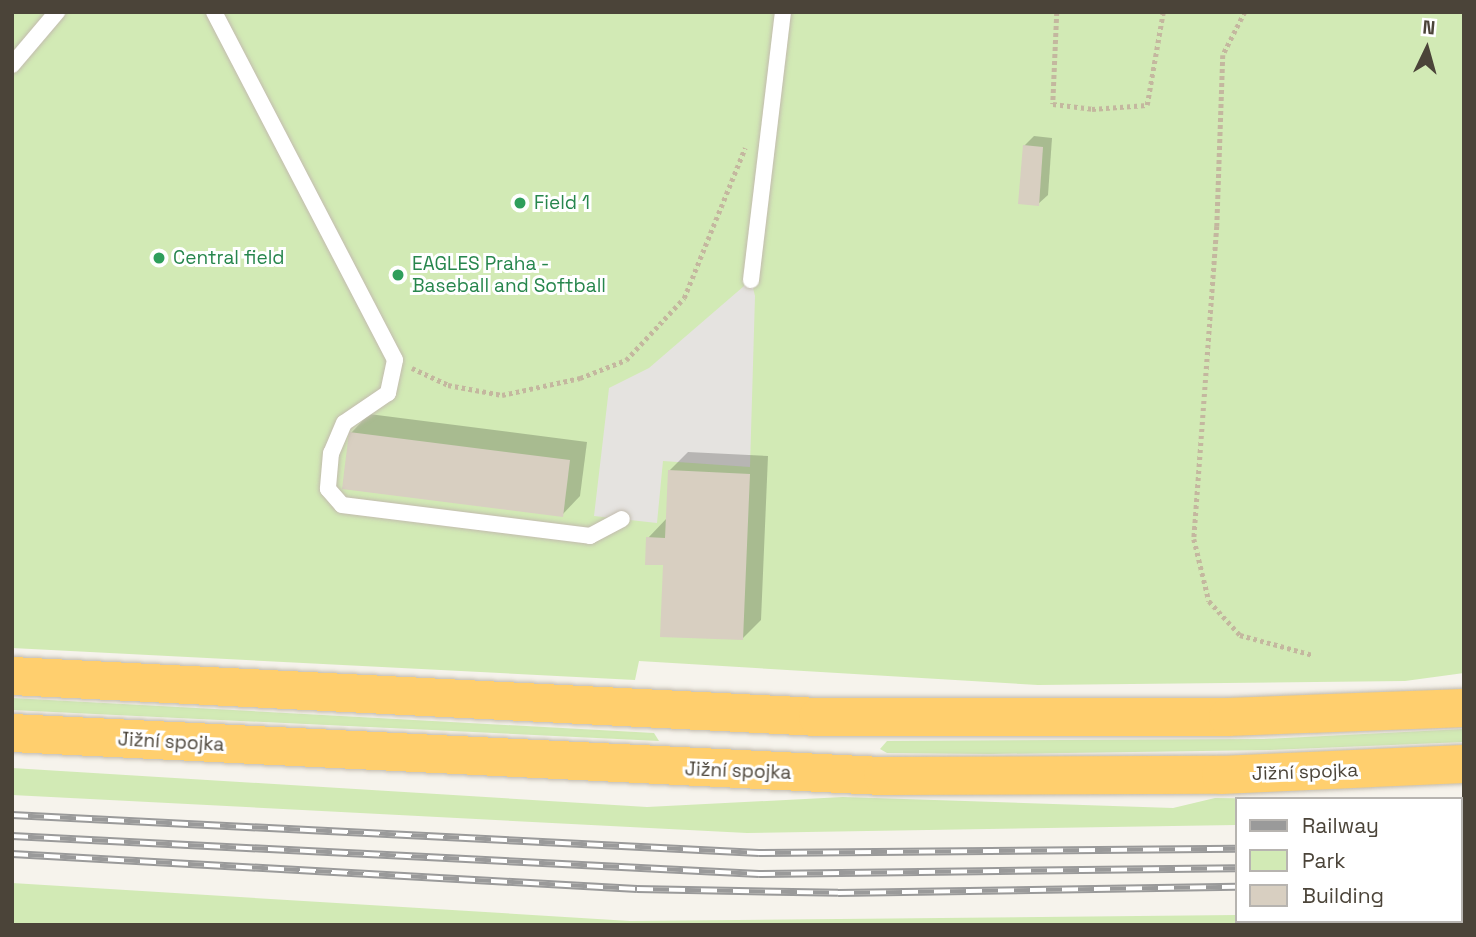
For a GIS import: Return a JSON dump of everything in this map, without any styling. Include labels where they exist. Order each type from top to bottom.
[{"type":"highway","points":[[12,676],[818,717],[1202,718],[1464,708]]},
{"type":"highway","name":"Jižní spojka","points":[[12,733],[856,775],[1087,776],[1394,769],[1464,764]]},
{"type":"highway","points":[[1394,769],[1464,772]]},
{"type":"lane","points":[[12,65],[57,12]]},
{"type":"lane","points":[[214,12],[395,360],[388,393],[344,423],[331,453],[328,489],[342,505],[590,536],[622,519]]},
{"type":"lane","points":[[751,280],[783,12]]},
{"type":"path","points":[[1057,12],[1052,104],[1092,109],[1147,105],[1163,12]]},
{"type":"path","points":[[1245,12],[1223,55],[1217,226],[1194,539],[1209,601],[1240,635],[1313,655]]},
{"type":"path","points":[[395,360],[448,385],[502,396],[580,378],[626,359],[684,298],[745,146]]},
{"type":"green space","points":[[12,12],[1464,12],[1464,673],[1405,681],[1038,685],[639,661],[635,680],[12,648]]},
{"type":"green space","points":[[12,698],[654,733],[659,741],[12,710]]},
{"type":"green space","points":[[1464,729],[1464,742],[1269,750],[990,754],[887,753],[880,749],[887,741],[1264,739]]},
{"type":"green space","points":[[12,768],[647,807],[843,797],[1173,808],[1215,798],[1234,798],[1234,825],[747,833],[12,795]]},
{"type":"green space","points":[[12,883],[630,921],[1234,915],[1234,923],[1462,923],[1464,906],[1464,925],[12,925]]},
{"type":"shaded area","points":[[751,280],[755,296],[750,467],[663,461],[657,523],[594,516],[609,388],[649,368]]},
{"type":"building","points":[[1023,145],[1043,147],[1039,206],[1018,204]]},
{"type":"building","points":[[349,432],[570,460],[563,517],[342,489]]},
{"type":"building","points":[[668,470],[750,474],[743,640],[660,637],[663,565],[645,565],[646,537],[665,538]]},
{"type":"railway","points":[[12,815],[759,853],[1234,849]]},
{"type":"railway","points":[[12,836],[759,874],[1234,868]]},
{"type":"railway","points":[[12,854],[637,889],[838,893],[1234,887]]},
{"type":"place","name":"Field 1","points":[[520,203]]},
{"type":"place","name":"Central field","points":[[159,258]]},
{"type":"place","name":"EAGLES Praha - Baseball and Softball","points":[[398,275]]}]
